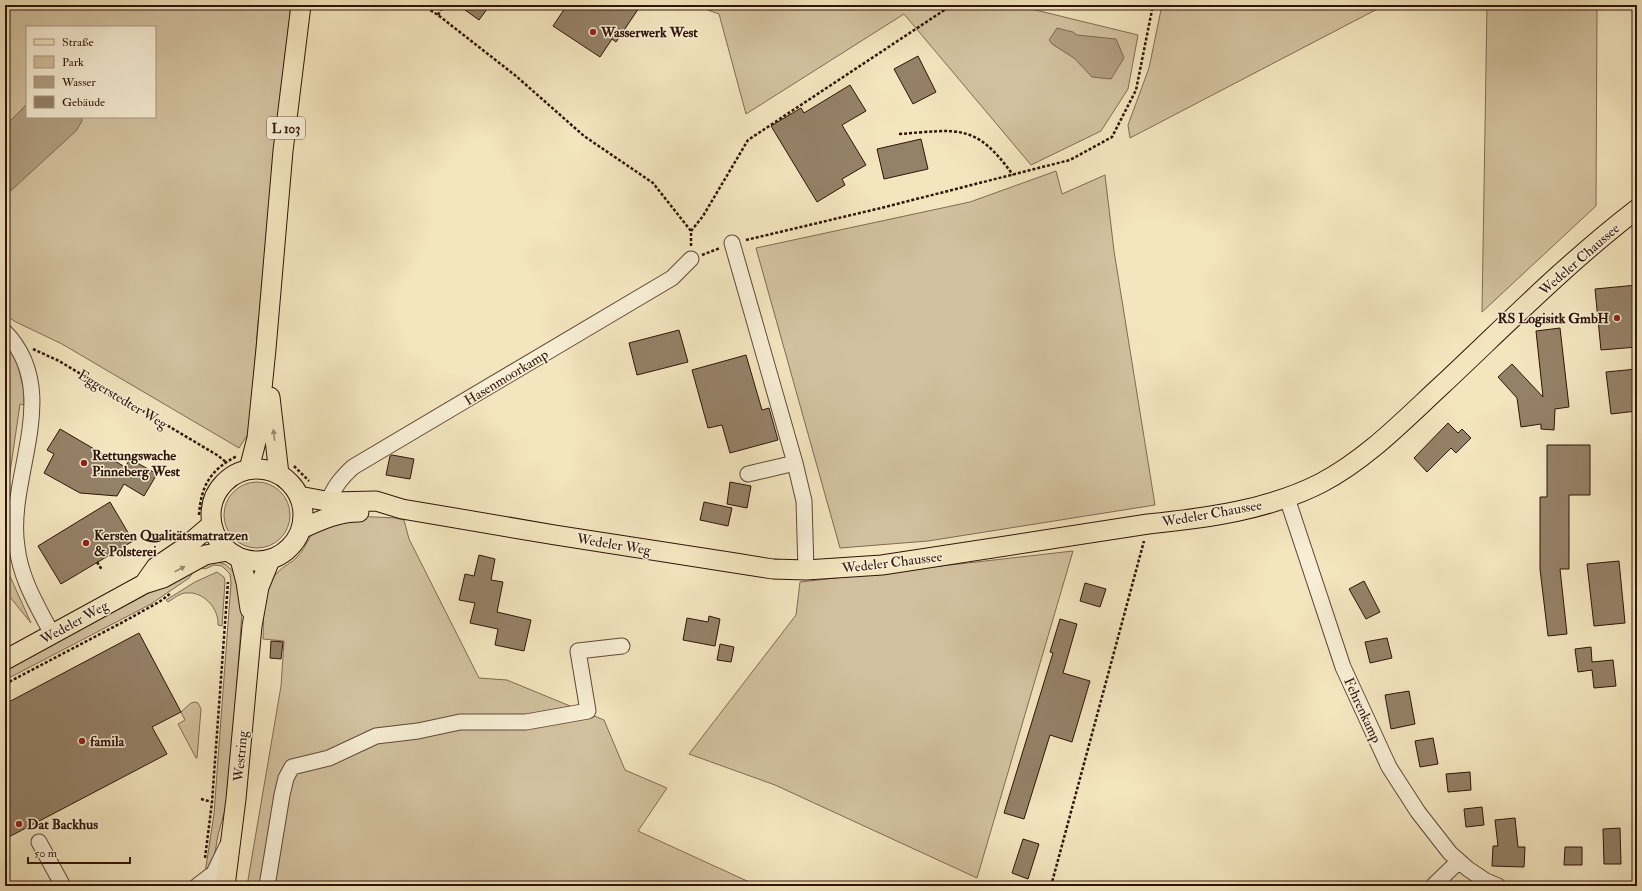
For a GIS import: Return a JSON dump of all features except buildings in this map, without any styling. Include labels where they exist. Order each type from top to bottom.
[{"type":"main road","name":"L 103","points":[[249,469],[257,438],[283,151],[301,5]]},
{"type":"main road","name":"Wedeler Chaussee","points":[[827,570],[882,565],[1148,524],[1191,520],[1239,511],[1287,498],[1320,483],[1353,464],[1385,438],[1544,289],[1596,242],[1637,209]]},
{"type":"main road","name":"L 103","points":[[266,349],[273,429],[284,468]]},
{"type":"main road","points":[[284,468],[299,496],[303,509],[301,529],[294,543],[284,553],[270,560],[255,562],[233,555],[217,540],[205,522],[214,496],[223,483],[235,474],[249,469],[284,468]]},
{"type":"main road","name":"Wedeler Weg","points":[[299,496],[330,496],[376,500],[402,509],[773,569],[827,570]]},
{"type":"main road","name":"Wedeler Weg","points":[[301,529],[326,517],[346,512],[381,512],[402,509]]},
{"type":"main road","name":"Wedeler Weg","points":[[144,584],[156,567],[184,548],[205,522]]},
{"type":"main road","name":"Wedeler Weg","points":[[5,660],[144,584],[163,578],[205,555],[233,555]]},
{"type":"main road","name":"Westring","points":[[233,555],[246,582],[252,626]]},
{"type":"main road","name":"Westring","points":[[225,886],[232,836],[252,626],[259,587],[270,560]]},
{"type":"street","points":[[732,243],[795,463],[804,501],[806,570]]},
{"type":"street","name":"Hasenmoorkamp","points":[[330,496],[339,480],[353,468],[672,278],[691,259]]},
{"type":"street","points":[[5,332],[17,345],[25,362],[31,389],[32,412],[27,454],[16,514],[16,546],[23,577],[52,634]]},
{"type":"street","points":[[748,474],[795,463]]},
{"type":"street","name":"Fehrenkamp","points":[[1287,498],[1343,667],[1386,760],[1418,812],[1450,853],[1486,881],[1498,886]]},
{"type":"street","points":[[267,886],[283,789],[286,778],[292,767],[329,758],[376,736],[418,731],[460,722],[526,722],[588,711],[578,651],[622,646]]},
{"type":"street","points":[[199,884],[214,873],[232,836]]},
{"type":"street","points":[[39,842],[63,886]]},
{"type":"street","points":[[1433,886],[1459,861]]},
{"type":"path","points":[[422,5],[438,15],[516,76],[584,136],[653,183],[691,231],[691,259],[732,243],[881,208],[1070,160],[1112,137],[1136,90],[1153,5]]},
{"type":"path","points":[[438,15],[444,5]]},
{"type":"path","points":[[691,231],[703,216],[748,140],[952,5]]},
{"type":"path","points":[[899,134],[954,130],[966,132],[988,145],[1000,157],[1013,175]]},
{"type":"path","name":"Eggerstedter Weg","points":[[17,345],[35,349],[59,361],[217,455],[226,462],[214,472],[202,492],[205,522]]},
{"type":"path","points":[[284,468],[300,471],[310,484],[330,496]]},
{"type":"path","points":[[1051,886],[1148,524]]},
{"type":"path","points":[[97,562],[102,570]]},
{"type":"path","points":[[199,884],[212,802],[228,576]]},
{"type":"path","points":[[5,684],[124,622],[159,602],[175,590]]},
{"type":"path","points":[[201,799],[212,802]]},
{"type":"green space","points":[[5,5],[291,5],[276,150],[265,286],[258,322],[250,431],[239,448],[62,344],[16,322],[5,315]]},
{"type":"green space","points":[[694,5],[1015,5],[1138,35],[1128,89],[1101,131],[1031,165],[904,14],[746,114],[719,14]]},
{"type":"green space","points":[[1162,5],[1385,5],[1130,138],[1128,125],[1149,68]]},
{"type":"green space","points":[[1487,5],[1597,5],[1596,206],[1482,312]]},
{"type":"green space","points":[[1056,171],[1062,194],[1105,175],[1114,251],[1155,505],[928,541],[840,548],[756,248],[970,202]]},
{"type":"green space","points":[[5,341],[16,357],[24,391],[24,405],[20,404],[5,507]]},
{"type":"green space","points":[[250,482],[264,482],[276,487],[285,496],[290,508],[288,528],[281,539],[264,548],[250,548],[238,543],[229,534],[224,522],[224,508],[229,496],[238,487]]},
{"type":"green space","points":[[354,516],[395,518],[404,520],[409,539],[479,678],[507,680],[604,720],[625,770],[667,788],[638,831],[758,886],[247,886],[281,686],[284,641],[263,639],[264,604],[266,595],[273,579],[280,570],[293,561],[304,549],[312,534],[316,530],[331,522]]},
{"type":"green space","points":[[1073,551],[977,878],[775,785],[689,754],[796,615],[800,582]]},
{"type":"green space","points":[[5,552],[9,574],[31,623],[5,591]]},
{"type":"green space","points":[[216,562],[225,564],[238,576],[242,612],[229,795],[218,835],[213,864],[205,873],[214,814],[231,583],[230,574],[222,566],[214,565],[205,569],[201,568],[206,564]]},
{"type":"green space","points":[[190,571],[192,574],[189,578],[151,604],[5,680],[5,670]]},
{"type":"green space","points":[[217,572],[224,577],[225,582],[222,626],[218,625],[218,619],[213,607],[204,598],[198,595],[184,593],[168,602],[166,600],[195,582]]},
{"type":"green space","points":[[191,703],[198,703],[201,709],[197,758],[178,724],[185,720],[181,712]]},
{"type":"water","points":[[1057,28],[1073,32],[1077,35],[1116,39],[1124,58],[1111,79],[1092,77],[1074,58],[1052,44],[1049,40]]},
{"type":"water","points":[[26,105],[26,118],[82,118],[82,121],[76,131],[5,196],[5,126]]},
{"type":"place","name":"Wasserwerk West","points":[[593,32]]},
{"type":"place","name":"RS Logisitk GmbH","points":[[1617,318]]},
{"type":"place","name":"Rettungswache Pinneberg West","points":[[84,463]]},
{"type":"place","name":"Kersten Qualitätsmatratzen & Polsterei","points":[[86,543]]},
{"type":"place","name":"famila","points":[[82,741]]},
{"type":"place","name":"Dat Backhus","points":[[19,824]]}]
